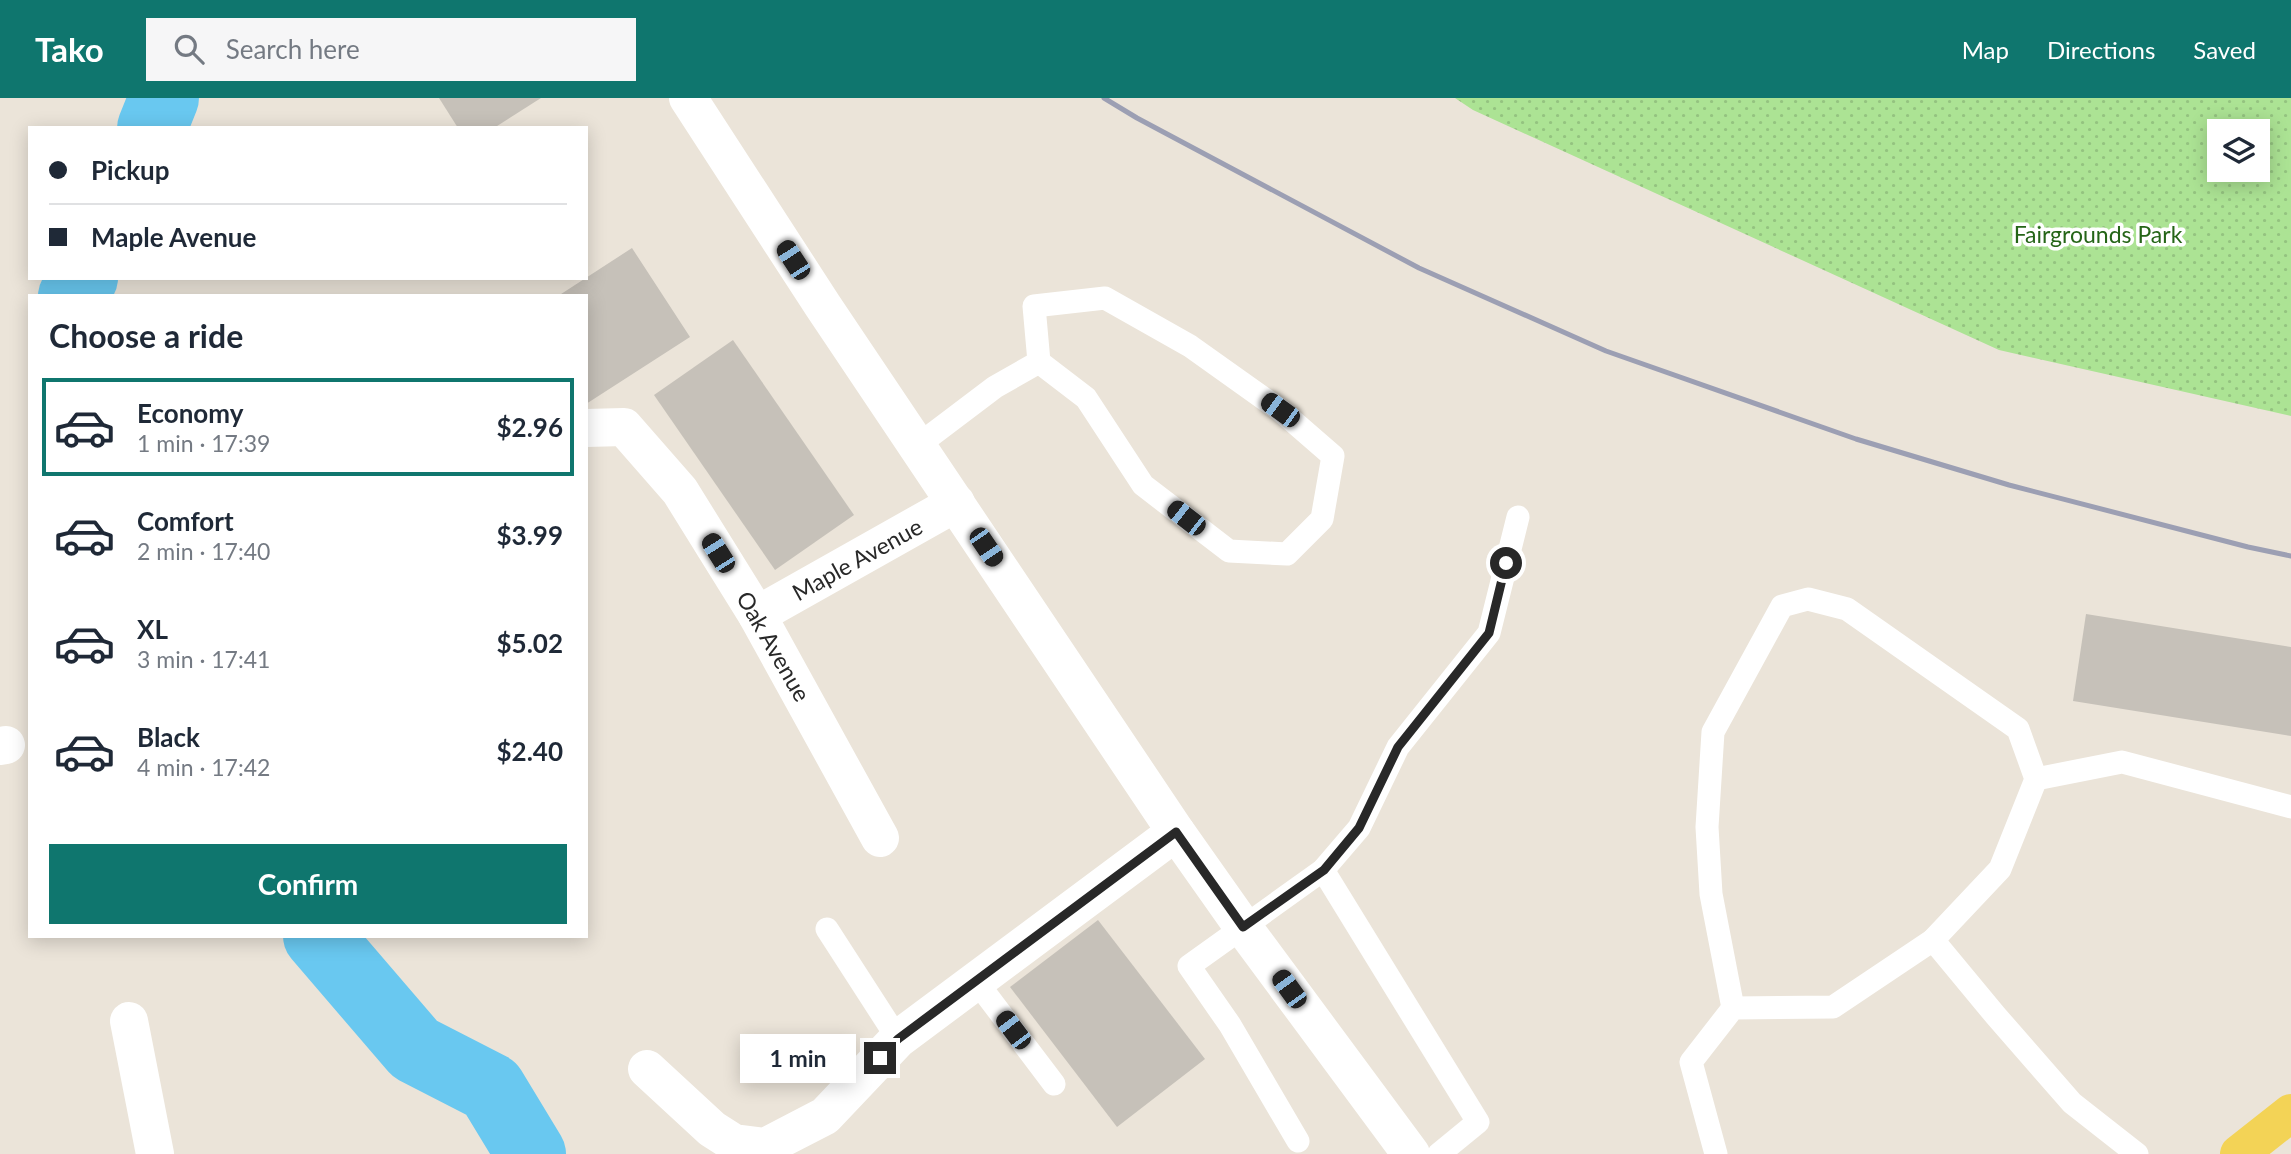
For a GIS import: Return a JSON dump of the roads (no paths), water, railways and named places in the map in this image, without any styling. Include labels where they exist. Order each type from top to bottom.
[{"type":"main road","points":[[2239,1154],[2291,1113]]},
{"type":"street","points":[[688,98],[823,306],[1176,832],[1411,1154]]},
{"type":"street","name":"Oak Avenue","points":[[588,428],[624,427],[680,491],[757,615],[880,838]]},
{"type":"street","name":"Maple Avenue","points":[[757,615],[956,503]]},
{"type":"street","points":[[647,1069],[712,1129],[734,1143],[765,1147],[825,1116],[898,1039],[1176,832]]},
{"type":"street","points":[[129,1021],[155,1154]]},
{"type":"lane","points":[[1105,298],[1190,346],[1280,410],[1333,456],[1322,519],[1287,554],[1229,551],[1143,485],[1086,398],[1039,362],[1034,306],[1105,298]]},
{"type":"lane","points":[[917,446],[995,387],[1039,362]]},
{"type":"lane","points":[[1298,1141],[1230,1025],[1189,966],[1324,870],[1359,828],[1398,747],[1489,633],[1518,517]]},
{"type":"lane","points":[[1716,1154],[1691,1062],[1732,1008],[1711,894],[1707,827],[1713,732],[1782,606],[1808,599],[1847,609],[2018,729],[2036,779],[2000,869],[1933,940],[1833,1007],[1732,1008]]},
{"type":"lane","points":[[2036,779],[2122,762],[2291,807]]},
{"type":"lane","points":[[1324,870],[1478,1122],[1438,1154]]},
{"type":"lane","points":[[827,929],[898,1039]]},
{"type":"lane","points":[[1933,940],[2073,1102],[2137,1154]]},
{"type":"lane","points":[[976,981],[1054,1084]]},
{"type":"waterway","points":[[153,126],[164,98]]},
{"type":"waterway","points":[[74,294],[82,280]]},
{"type":"waterway","points":[[320,938],[415,1049],[491,1088],[531,1154]]},
{"type":"railway","points":[[1104,98],[1419,268],[1606,351],[1856,439],[2009,485],[2291,556]]},
{"type":"park label","name":"Fairgrounds Park","points":[[2098,234]]}]
